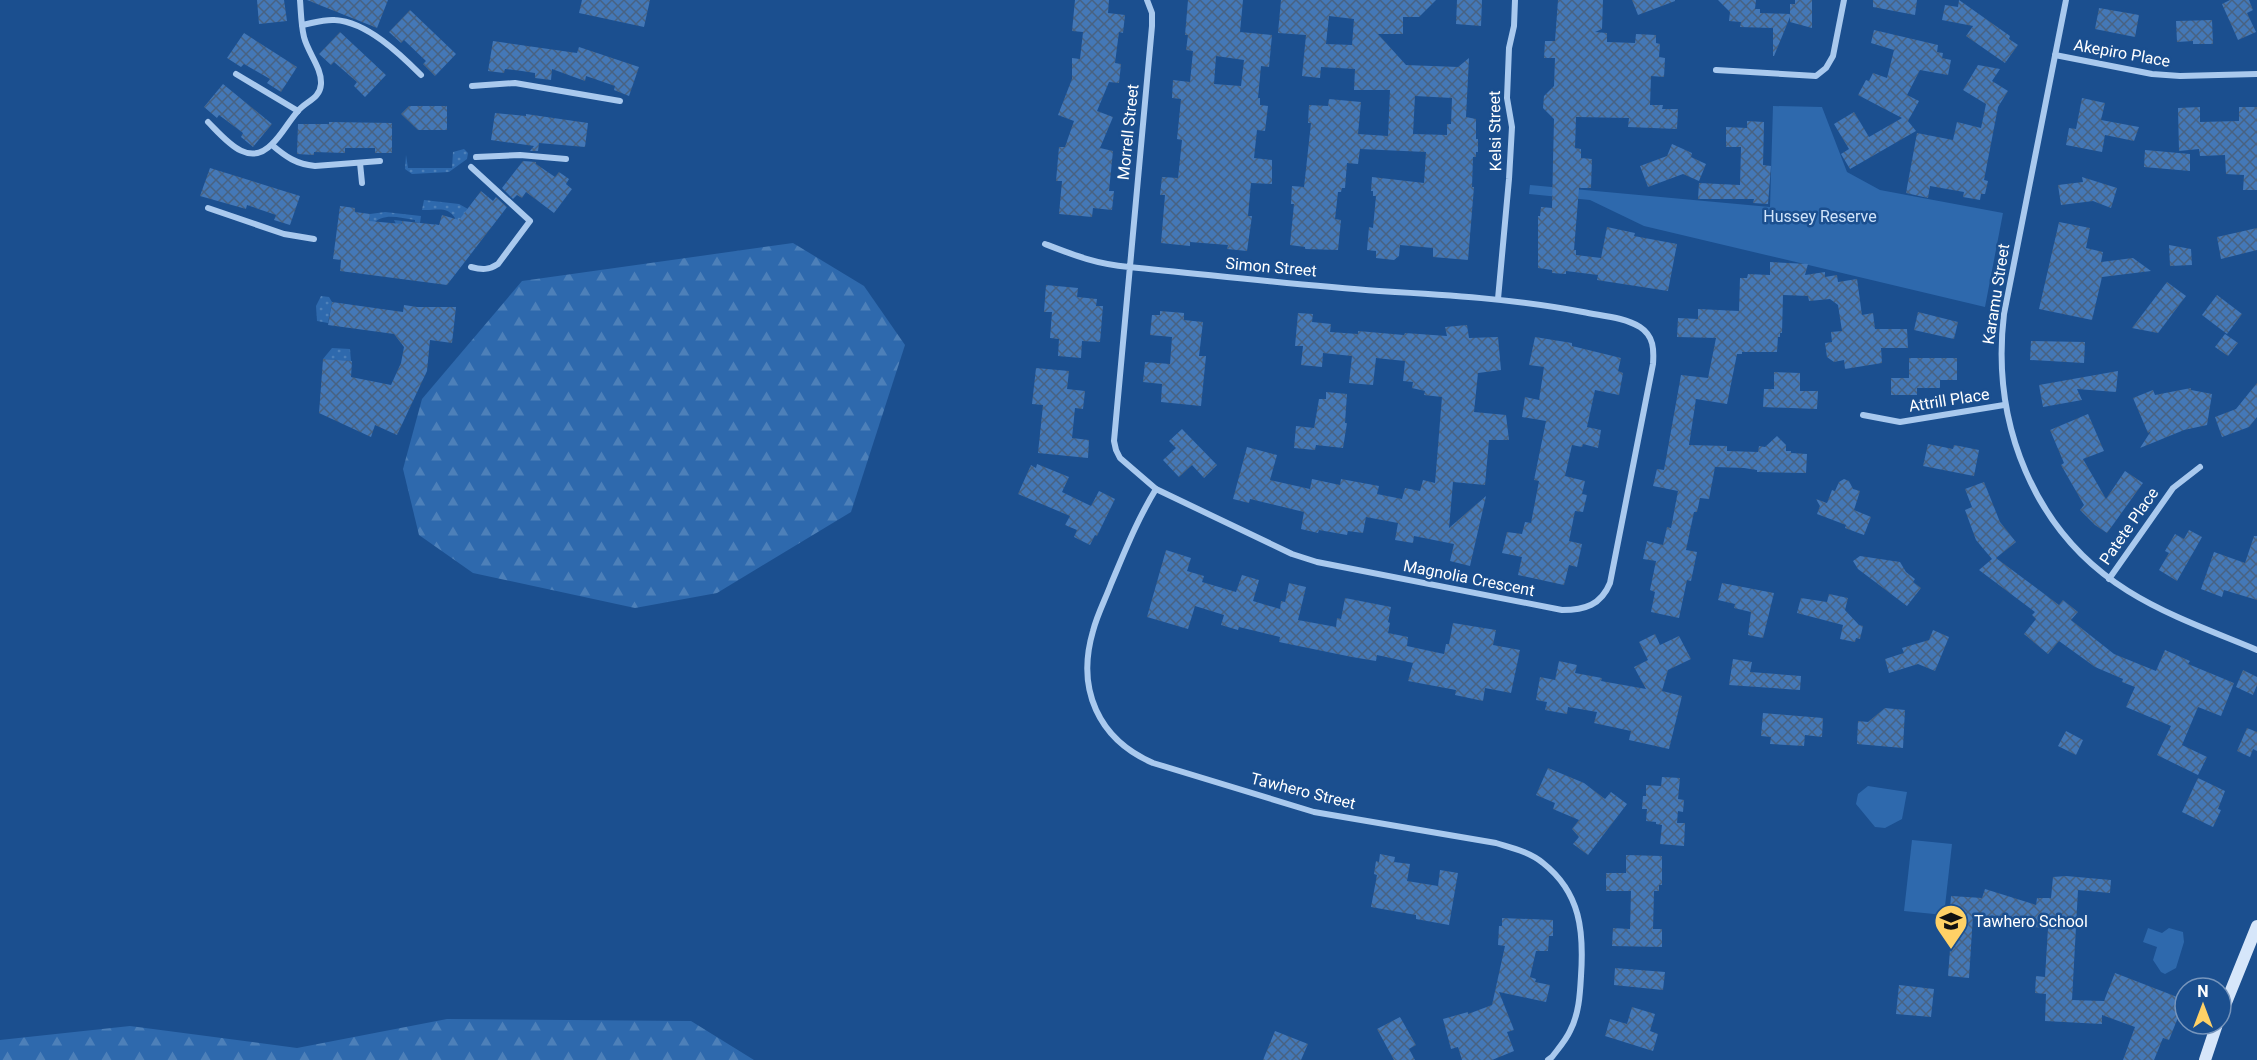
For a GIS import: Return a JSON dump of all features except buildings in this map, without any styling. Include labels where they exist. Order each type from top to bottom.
[{"type":"main road","points":[[2233,986],[2257,927]]},
{"type":"main road","points":[[2205,1060],[2213,1036]]},
{"type":"street","points":[[208,122],[230,144],[245,154],[257,153],[272,145],[298,111],[318,94],[321,82],[308,49],[302,25],[300,0]]},
{"type":"street","name":"Morrell Street","points":[[1129,267],[1152,26],[1151,8],[1147,0]]},
{"type":"street","name":"Kelsi Street","points":[[1498,299],[1512,127],[1507,98],[1515,0]]},
{"type":"street","points":[[1716,70],[1816,76],[1826,68],[1833,56],[1844,0]]},
{"type":"street","name":"Karamu Street","points":[[2066,0],[2000,345],[2004,405],[2013,439],[2022,467],[2050,518],[2069,543],[2109,579],[2156,607],[2257,650]]},
{"type":"street","points":[[302,25],[333,20],[350,24],[385,42],[421,75]]},
{"type":"street","name":"Akepiro Place","points":[[2055,55],[2152,74],[2180,76],[2257,74]]},
{"type":"street","points":[[236,74],[259,90],[286,102],[298,111]]},
{"type":"street","points":[[472,86],[515,83],[620,101]]},
{"type":"street","points":[[272,145],[287,158],[304,165],[381,161]]},
{"type":"street","points":[[476,157],[520,155],[566,159]]},
{"type":"street","points":[[360,163],[362,183]]},
{"type":"street","points":[[471,167],[530,221],[498,264],[485,269],[471,267]]},
{"type":"street","points":[[208,208],[284,234],[314,239]]},
{"type":"street","name":"Simon Street","points":[[1045,244],[1096,264],[1378,291],[1498,299]]},
{"type":"street","name":"Magnolia Crescent","points":[[1129,267],[1114,441],[1120,458],[1156,489],[1292,554],[1310,560],[1562,610],[1588,607],[1598,602],[1606,593],[1610,583],[1653,364],[1654,348],[1650,336],[1630,322],[1531,302],[1498,299]]},
{"type":"street","name":"Attrill Place","points":[[1863,415],[1900,422],[2004,405]]},
{"type":"street","name":"Patete Place","points":[[2109,579],[2173,488],[2200,467]]},
{"type":"street","name":"Tawhero Street","points":[[1156,489],[1134,529],[1093,631],[1087,678],[1091,699],[1103,723],[1119,744],[1153,763],[1314,812],[1496,843],[1521,851],[1543,862],[1565,886],[1579,914],[1583,942],[1580,1001],[1571,1030],[1548,1060]]},
{"type":"green space","name":"Hussey Reserve","points":[[1773,106],[1822,107],[1847,172],[1880,190],[2003,213],[1985,307],[1644,226],[1590,200],[1529,194],[1530,185],[1770,207]]},
{"type":"green space","points":[[464,149],[468,153],[467,159],[449,172],[412,174],[405,169],[406,155],[408,168],[452,168],[453,152]]},
{"type":"green space","points":[[424,200],[459,204],[468,209],[434,253],[435,224],[438,225],[437,239],[455,221],[455,218],[444,210],[422,210]]},
{"type":"green space","points":[[385,212],[421,216],[420,223],[415,220],[386,217],[372,225],[397,226],[394,220],[402,221],[399,248],[366,244],[370,214]]},
{"type":"green space","points":[[793,243],[864,286],[905,345],[851,512],[717,593],[635,608],[473,573],[419,535],[403,469],[422,399],[522,281]]},
{"type":"green space","points":[[321,296],[329,297],[332,302],[328,323],[317,321],[316,306]]},
{"type":"green space","points":[[332,348],[350,349],[351,361],[323,359]]},
{"type":"green space","points":[[1868,786],[1907,792],[1902,819],[1885,828],[1875,827],[1856,804],[1858,794]]},
{"type":"green space","points":[[1912,840],[1952,844],[1944,915],[1904,911]]},
{"type":"green space","points":[[2148,928],[2162,933],[2169,928],[2183,932],[2184,942],[2176,968],[2165,974],[2153,960],[2157,947],[2143,942]]},
{"type":"green space","points":[[447,1019],[691,1021],[754,1060],[0,1060],[0,1040],[130,1026],[297,1048]]},
{"type":"place","name":"Tawhero School","points":[[1951,950]]}]
